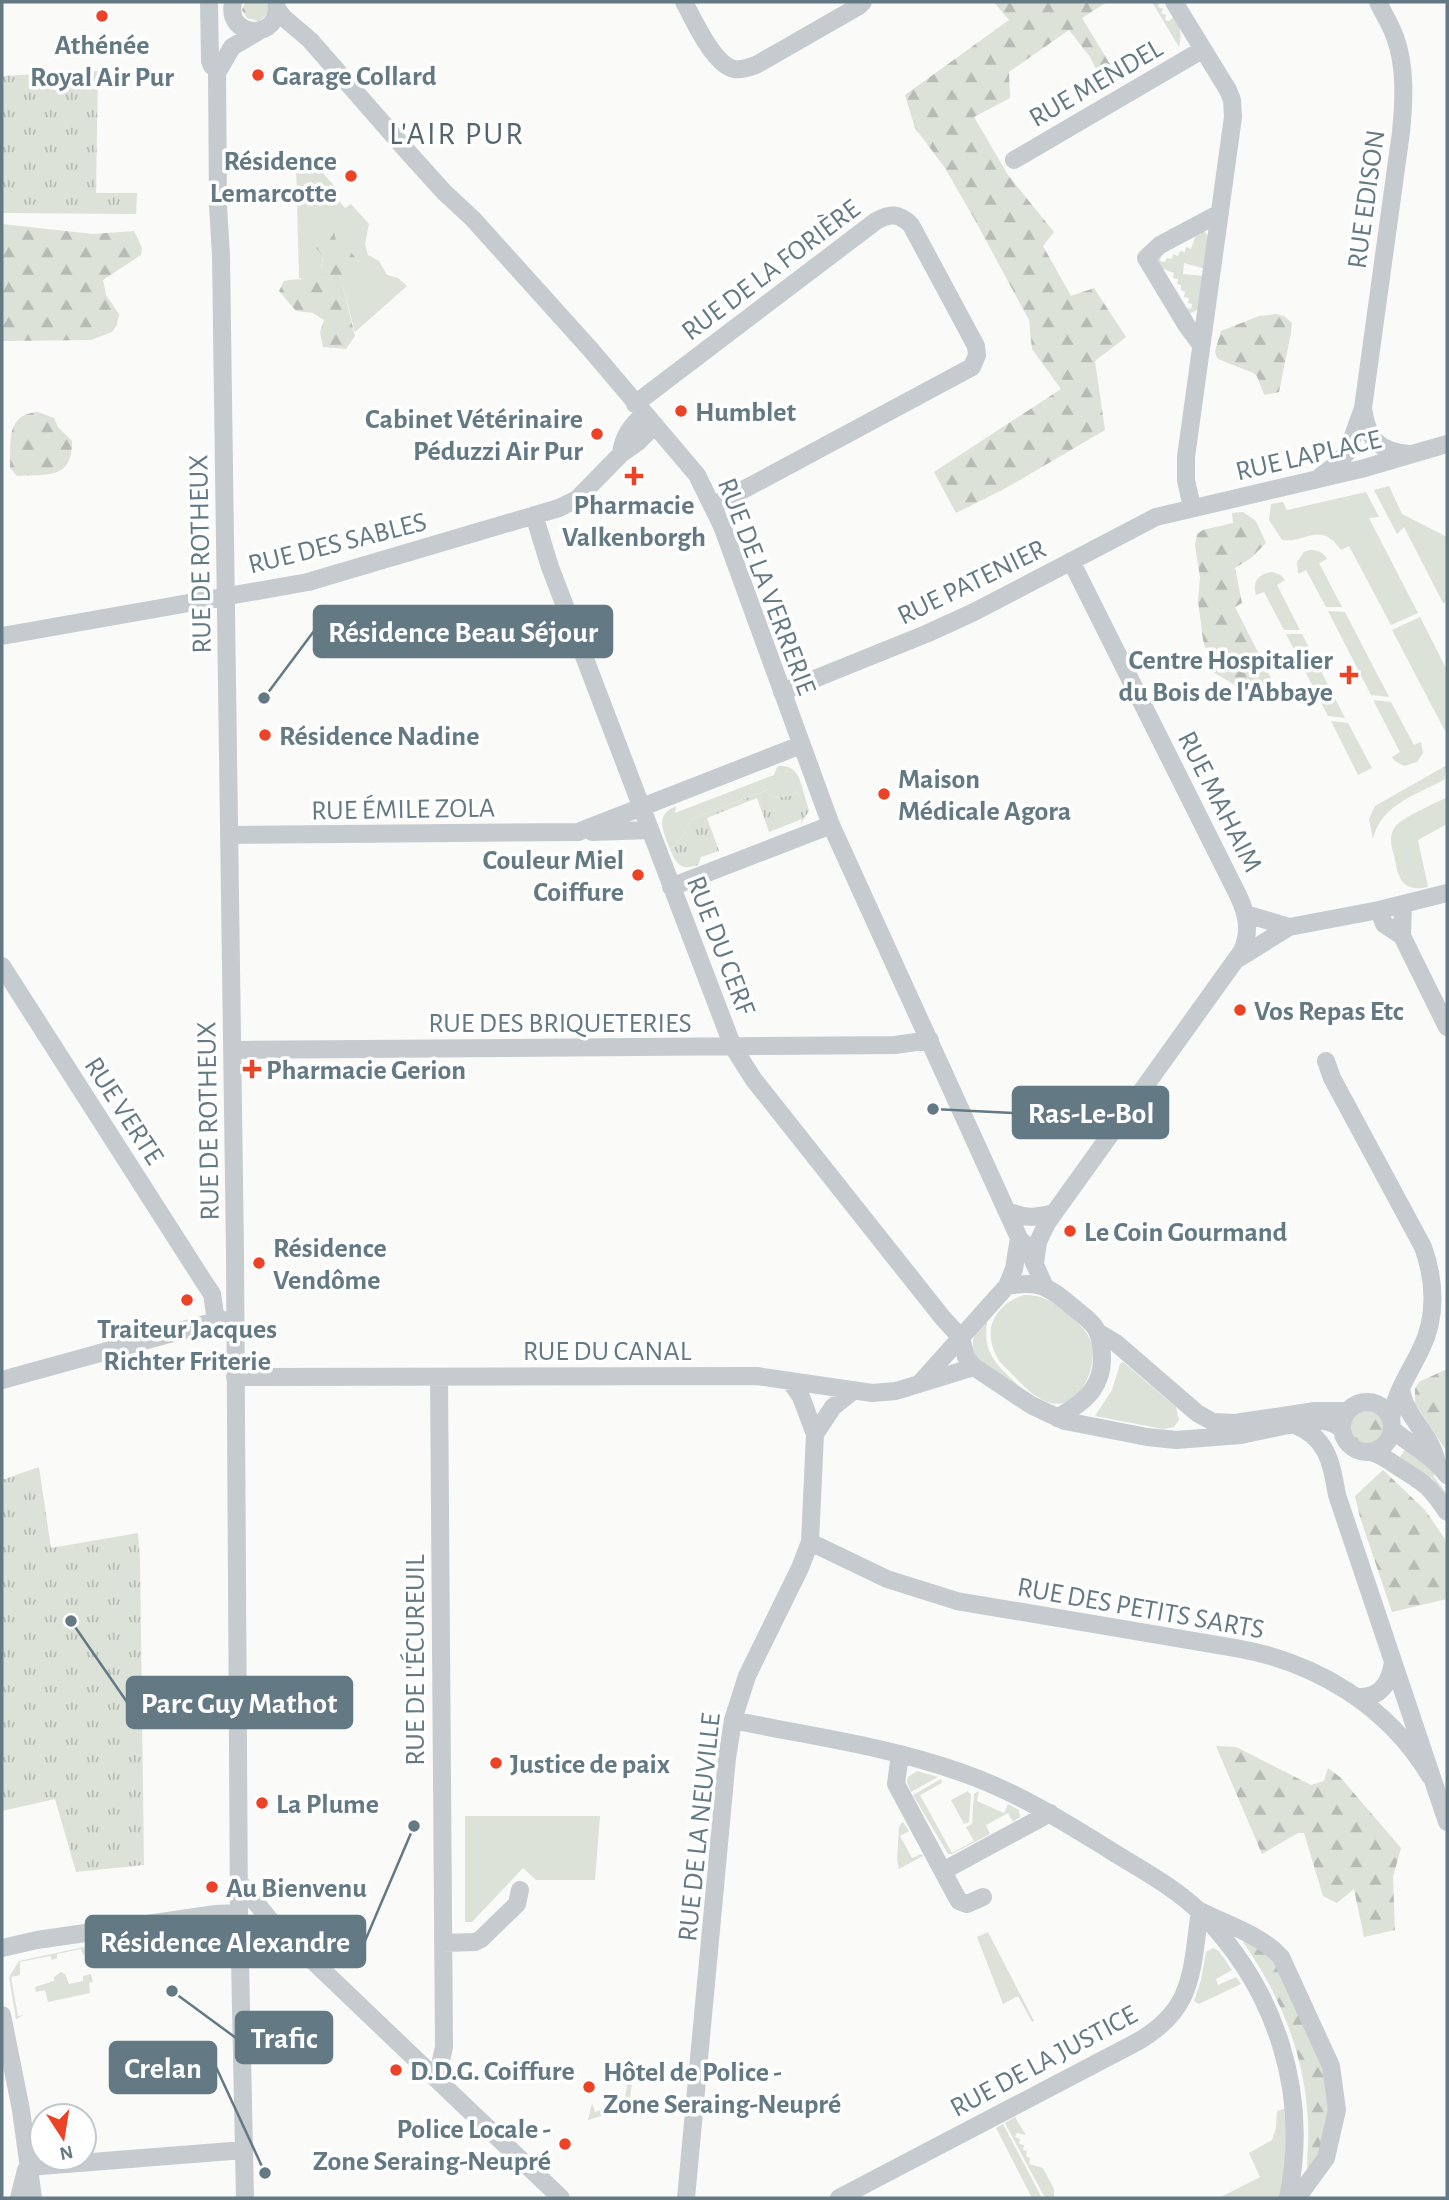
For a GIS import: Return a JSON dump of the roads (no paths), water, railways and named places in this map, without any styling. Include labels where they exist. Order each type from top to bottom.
[{"type":"street","name":"RUE DE ROTHEUX","points":[[209,2],[211,61],[212,66],[218,69],[235,1275],[239,1913],[245,2198]]},
{"type":"street","points":[[684,2],[715,55],[723,64],[743,69],[756,65],[863,2]]},
{"type":"street","points":[[1174,2],[1228,90],[1233,108],[1186,457],[1186,509]]},
{"type":"street","name":"RUE EDISON","points":[[1361,469],[1368,450],[1361,431],[1363,408],[1404,111],[1398,47],[1378,2]]},
{"type":"street","points":[[218,69],[232,47],[262,30],[275,19],[277,6]]},
{"type":"street","name":"RUE DE LA VERRERIE","points":[[277,6],[295,29],[310,40],[424,170],[473,219],[606,366],[697,475],[713,506],[831,825],[1044,1285]]},
{"type":"street","points":[[232,47],[234,11]]},
{"type":"street","points":[[234,11],[244,29],[295,29]]},
{"type":"street","name":"RUE MENDEL","points":[[1014,160],[1202,50]]},
{"type":"street","points":[[1201,345],[1146,258],[1160,245],[1220,213]]},
{"type":"street","name":"RUE DE LA FORIÈRE","points":[[645,414],[876,221],[886,215],[895,215],[903,217],[911,225],[976,346],[977,355],[972,366],[713,506]]},
{"type":"street","name":"RUE DES SABLES","points":[[2,636],[320,579],[559,508],[577,499],[621,454],[638,442],[645,414]]},
{"type":"street","points":[[1314,480],[1341,460],[1361,431],[1382,448],[1416,455]]},
{"type":"street","name":"RUE LAPLACE","points":[[1186,509],[1361,469],[1447,444]]},
{"type":"street","name":"RUE PATENIER","points":[[782,692],[926,634],[974,612],[1144,522],[1186,509]]},
{"type":"street","name":"RUE DU CERF","points":[[534,515],[550,567],[733,1047],[754,1080],[961,1338]]},
{"type":"street","name":"RUE MAHAIM","points":[[1035,1263],[1036,1248],[1054,1213],[1236,960],[1246,942],[1246,914],[1071,561]]},
{"type":"street","name":"RUE ÉMILE ZOLA","points":[[578,832],[801,746]]},
{"type":"street","points":[[671,887],[831,825]]},
{"type":"street","name":"RUE ÉMILE ZOLA","points":[[229,835],[650,830]]},
{"type":"street","name":"RUE MAHAIM","points":[[1236,960],[1289,927],[1379,910],[1447,893]]},
{"type":"street","points":[[1403,904],[1402,936],[1447,1027]]},
{"type":"street","points":[[1379,910],[1384,924],[1402,936]]},
{"type":"street","name":"RUE MAHAIM","points":[[1246,914],[1289,927]]},
{"type":"street","name":"RUE VERTE","points":[[2,966],[212,1294],[216,1321]]},
{"type":"street","name":"RUE DES BRIQUETERIES","points":[[232,1050],[895,1045],[930,1040]]},
{"type":"street","points":[[1326,1061],[1332,1078],[1418,1237],[1427,1260],[1432,1286],[1430,1324],[1422,1349],[1393,1403],[1392,1425],[1385,1445],[1366,1452],[1343,1467],[1337,1495]]},
{"type":"street","points":[[1015,1224],[1054,1213]]},
{"type":"street","points":[[1015,1224],[1033,1237],[1043,1231]]},
{"type":"street","points":[[921,1382],[1007,1286],[1014,1269],[1015,1224]]},
{"type":"street","points":[[204,1282],[218,1282],[235,1275]]},
{"type":"street","points":[[1007,1286],[1028,1283],[1044,1285],[1094,1325],[1099,1333],[1103,1362],[1096,1385],[1084,1402],[1057,1418]]},
{"type":"street","points":[[2,1380],[216,1321],[235,1320]]},
{"type":"street","points":[[1099,1333],[1116,1343],[1206,1419],[1223,1424],[1254,1427],[1315,1410],[1344,1426],[1349,1446],[1387,1458],[1424,1482],[1447,1512]]},
{"type":"street","points":[[961,1338],[967,1357],[974,1367],[1031,1405],[1076,1424],[1166,1440],[1323,1420],[1344,1426]]},
{"type":"street","name":"RUE DU CANAL","points":[[235,1377],[757,1376],[853,1391],[886,1392],[974,1367]]},
{"type":"street","name":"RUE DE L'ÉCUREUIL","points":[[433,2075],[440,2065],[444,2047],[439,1377]]},
{"type":"street","name":"RUE DE LA NEUVILLE","points":[[686,2198],[727,1758],[733,1720],[747,1676],[800,1569],[810,1542],[815,1434],[801,1397],[790,1381]]},
{"type":"street","points":[[1333,1475],[1344,1426],[1357,1403],[1372,1402],[1403,1383]]},
{"type":"street","points":[[1403,1383],[1404,1403],[1432,1446],[1442,1470]]},
{"type":"street","points":[[815,1434],[833,1408],[853,1391]]},
{"type":"street","points":[[1372,1402],[1384,1408],[1392,1425],[1407,1442],[1425,1451],[1442,1470]]},
{"type":"street","points":[[1293,1424],[1307,1430],[1321,1442],[1447,1822]]},
{"type":"street","name":"RUE DES PETITS SARTS","points":[[810,1542],[887,1578],[933,1595],[1004,1610],[1257,1652],[1311,1671],[1359,1697],[1392,1725],[1410,1745],[1430,1776]]},
{"type":"street","points":[[1359,1697],[1373,1695],[1384,1687],[1391,1675],[1393,1662]]},
{"type":"street","points":[[733,1720],[900,1754],[986,1781],[1050,1813],[1163,1884],[1200,1911],[1272,1949],[1281,1957],[1331,2066],[1337,2110],[1332,2140],[1324,2163],[1297,2198]]},
{"type":"street","points":[[900,1754],[896,1784],[959,1901],[967,1904],[983,1897]]},
{"type":"street","points":[[943,1871],[1050,1813]]},
{"type":"street","points":[[239,1882],[265,1917],[561,2198]]},
{"type":"street","points":[[443,1943],[475,1942],[481,1939],[517,1905],[520,1890]]},
{"type":"street","points":[[2,1948],[14,1943],[239,1913],[248,1906],[265,1917]]},
{"type":"street","points":[[1200,1911],[1248,1972],[1283,2046],[1295,2111],[1295,2153],[1288,2198]]},
{"type":"street","name":"RUE DE LA JUSTICE","points":[[839,2198],[1135,2043],[1160,2027],[1172,2015],[1189,1984],[1200,1911]]},
{"type":"street","points":[[240,1941],[265,1917]]},
{"type":"street","points":[[2,2015],[28,2167],[19,2198]]},
{"type":"street","points":[[98,2161],[244,2150]]},
{"type":"street","points":[[29,2172],[33,2198]]},
{"type":"place","name":"Athénée Royal Air Pur","points":[[102,16]]},
{"type":"place","name":"Garage Collard","points":[[258,75]]},
{"type":"place","name":"Résidence Lemarcotte","points":[[351,176]]},
{"type":"place","name":"Humblet","points":[[681,411]]},
{"type":"place","name":"Cabinet Vétérinaire Péduzzi Air Pur","points":[[597,434]]},
{"type":"place","name":"Pharmacie Valkenborgh","points":[[634,476]]},
{"type":"place","name":"Centre Hospitalier du Bois de l'Abbaye","points":[[1349,675]]},
{"type":"place","name":"Résidence Beau Séjour","points":[[264,698]]},
{"type":"place","name":"Résidence Nadine","points":[[265,735]]},
{"type":"place","name":"Maison Médicale Agora","points":[[884,794]]},
{"type":"place","name":"Couleur Miel Coiffure","points":[[638,875]]},
{"type":"place","name":"Vos Repas Etc","points":[[1240,1010]]},
{"type":"place","name":"Pharmacie Gerion","points":[[252,1069]]},
{"type":"place","name":"Ras-Le-Bol","points":[[933,1109]]},
{"type":"place","name":"Le Coin Gourmand","points":[[1070,1231]]},
{"type":"place","name":"Résidence Vendôme","points":[[259,1263]]},
{"type":"place","name":"Traiteur Jacques Richter Friterie","points":[[187,1300]]},
{"type":"place","name":"Parc Guy Mathot","points":[[71,1621]]},
{"type":"place","name":"Justice de paix","points":[[496,1763]]},
{"type":"place","name":"La Plume","points":[[262,1803]]},
{"type":"place","name":"Résidence Alexandre","points":[[414,1826]]},
{"type":"place","name":"Au Bienvenu","points":[[212,1887]]},
{"type":"place","name":"Trafic","points":[[172,1991]]},
{"type":"place","name":"D.D.G. Coiffure","points":[[396,2070]]},
{"type":"place","name":"Hôtel de Police - Zone Seraing-Neupré","points":[[589,2087]]},
{"type":"place","name":"Police Locale - Zone Seraing-Neupré","points":[[565,2144]]},
{"type":"place","name":"Crelan","points":[[265,2173]]},
{"type":"district","name":"L'AIR PUR","points":[[457,133]]}]
